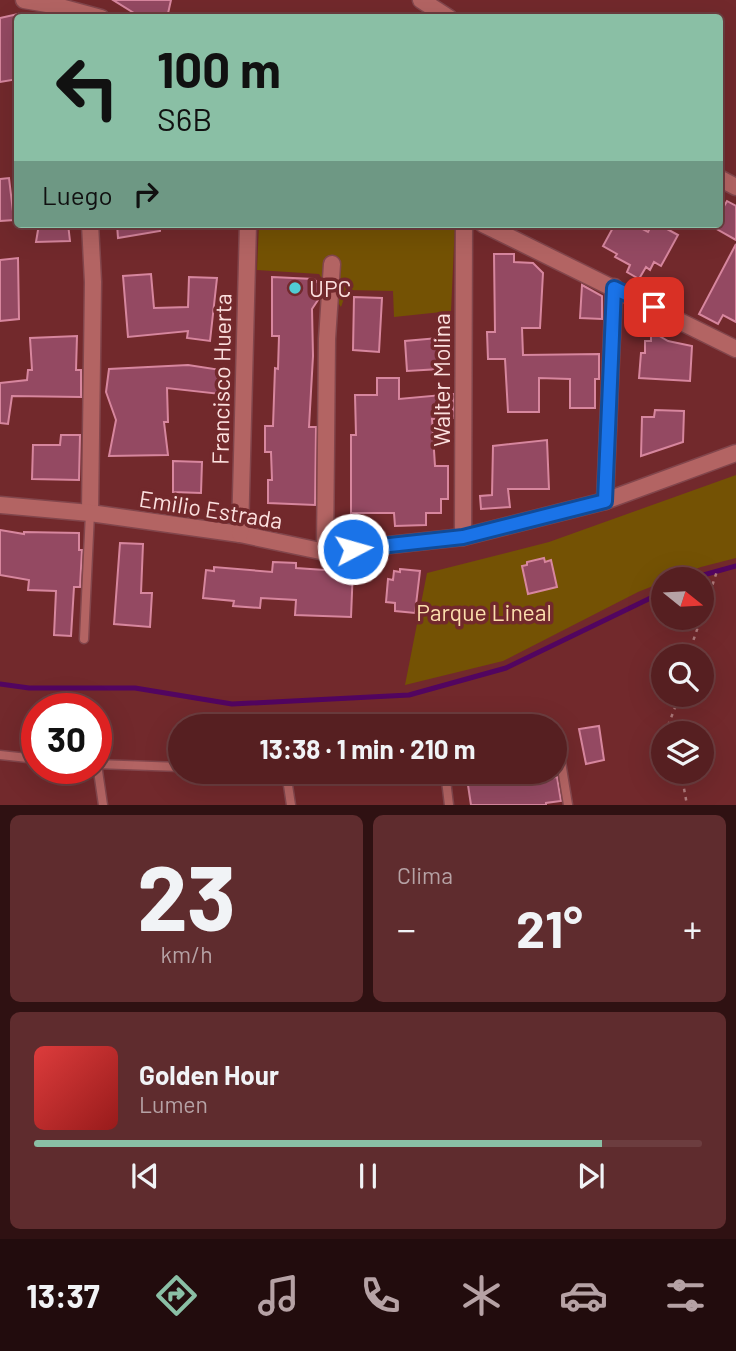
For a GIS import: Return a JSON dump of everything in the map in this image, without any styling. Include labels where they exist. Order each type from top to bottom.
[{"type":"street","points":[[24,0],[54,11],[74,14]]},
{"type":"street","points":[[421,0],[443,14]]},
{"type":"street","points":[[90,228],[93,282],[90,513]]},
{"type":"street","name":"Francisco Huerta","points":[[240,534],[248,228]]},
{"type":"street","name":"Walter Molina","points":[[463,537],[464,228]]},
{"type":"street","points":[[491,228],[736,349]]},
{"type":"street","points":[[325,552],[327,340],[331,264]]},
{"type":"street","points":[[605,501],[614,288]]},
{"type":"street","name":"Emilio Estrada","points":[[0,505],[90,513],[240,534],[325,552],[463,537],[605,501],[736,453]]},
{"type":"lane","points":[[84,639],[90,513]]},
{"type":"lane","points":[[0,755],[21,757]]},
{"type":"lane","points":[[112,765],[168,767]]},
{"type":"lane","points":[[99,784],[103,805]]},
{"type":"lane","points":[[288,784],[291,805]]},
{"type":"lane","points":[[446,784],[449,805]]},
{"type":"lane","points":[[565,784],[568,805]]},
{"type":"path","points":[[714,580],[717,571]]},
{"type":"path","points":[[683,784],[687,805]]},
{"type":"green space","points":[[259,228],[455,228],[451,311],[394,317],[393,291],[347,290],[341,307],[319,274],[257,270]]},
{"type":"green space","name":"Parque Lineal","points":[[736,475],[736,558],[701,567],[651,567],[651,587],[503,661],[405,685],[427,573],[549,542]]},
{"type":"building","points":[[113,0],[171,0],[168,14],[136,14]]},
{"type":"building","points":[[14,15],[14,80],[0,82],[0,18]]},
{"type":"building","points":[[9,178],[14,220],[0,221],[0,179]]},
{"type":"building","points":[[727,201],[736,206],[736,240],[715,228],[723,228],[723,208]]},
{"type":"building","points":[[38,228],[68,228],[70,241],[36,242]]},
{"type":"building","points":[[117,228],[160,228],[160,231],[118,238]]},
{"type":"building","points":[[613,228],[640,228],[648,232],[650,228],[665,228],[678,235],[661,266],[654,262],[650,270],[646,267],[639,279],[627,272],[630,265],[603,246]]},
{"type":"building","points":[[736,244],[736,322],[723,315],[718,324],[699,314]]},
{"type":"building","points":[[494,254],[514,254],[514,262],[533,263],[543,273],[540,328],[522,328],[523,355],[599,354],[599,379],[595,379],[595,408],[570,408],[570,379],[539,378],[539,412],[508,412],[505,359],[488,359],[487,332],[495,332]]},
{"type":"building","points":[[18,258],[19,319],[0,321],[0,260]]},
{"type":"building","points":[[151,274],[154,308],[188,307],[189,277],[217,278],[210,341],[187,338],[188,331],[128,337],[123,276]]},
{"type":"building","points":[[272,277],[314,279],[318,283],[318,300],[312,309],[313,356],[309,427],[316,427],[315,505],[268,503],[268,480],[272,480],[271,452],[265,452],[265,426],[273,426],[279,336],[272,336]]},
{"type":"building","points":[[582,285],[602,296],[602,319],[580,318]]},
{"type":"building","points":[[354,297],[382,298],[379,352],[353,350]]},
{"type":"building","points":[[651,331],[668,341],[692,346],[690,381],[639,378],[641,353],[645,353],[645,341],[651,341]]},
{"type":"building","points":[[77,336],[76,370],[81,370],[81,397],[12,396],[8,424],[0,423],[0,383],[27,380],[28,370],[32,370],[30,338]]},
{"type":"building","points":[[438,338],[440,369],[407,371],[405,341]]},
{"type":"building","points":[[188,365],[221,370],[220,394],[167,388],[168,422],[164,422],[168,455],[109,456],[116,420],[106,392],[109,369]]},
{"type":"building","points":[[377,378],[399,378],[399,399],[453,394],[453,418],[432,419],[435,466],[448,466],[448,499],[441,499],[441,513],[426,513],[426,525],[395,526],[394,513],[351,513],[351,435],[356,435],[355,395],[377,395]]},
{"type":"building","points":[[655,410],[684,411],[683,442],[641,456],[642,417],[654,417]]},
{"type":"building","points":[[61,435],[80,435],[79,480],[32,479],[33,445],[60,445]]},
{"type":"building","points":[[547,440],[549,489],[508,489],[510,507],[481,509],[480,496],[492,495],[493,446]]},
{"type":"building","points":[[173,461],[202,462],[201,493],[173,492]]},
{"type":"building","points":[[0,530],[24,534],[79,533],[79,550],[82,550],[80,587],[74,587],[71,636],[54,635],[56,591],[28,590],[29,580],[0,575]]},
{"type":"building","points":[[120,543],[143,544],[141,593],[152,593],[150,627],[114,624]]},
{"type":"building","points":[[544,558],[545,562],[551,560],[557,587],[528,594],[522,566]]},
{"type":"building","points":[[273,562],[296,563],[296,568],[339,571],[339,567],[353,568],[351,617],[295,615],[296,600],[261,598],[260,608],[233,606],[234,601],[203,598],[206,570],[214,571],[214,567],[272,572]]},
{"type":"building","points":[[400,569],[420,571],[415,613],[395,611],[395,603],[386,602],[388,579],[393,580],[394,571],[400,572]]},
{"type":"building","points":[[599,726],[604,760],[586,764],[579,729]]},
{"type":"building","points":[[468,784],[558,784],[561,801],[546,805],[471,805]]},
{"type":"waterway","points":[[714,572],[736,566]]},
{"type":"waterway","points":[[0,684],[29,688],[135,688],[232,704],[409,695],[506,668],[651,598]]},
{"type":"place","name":"UPC","points":[[295,288]]},
{"type":"route","points":[[353,549],[463,537],[605,501],[614,288],[654,307]]}]
